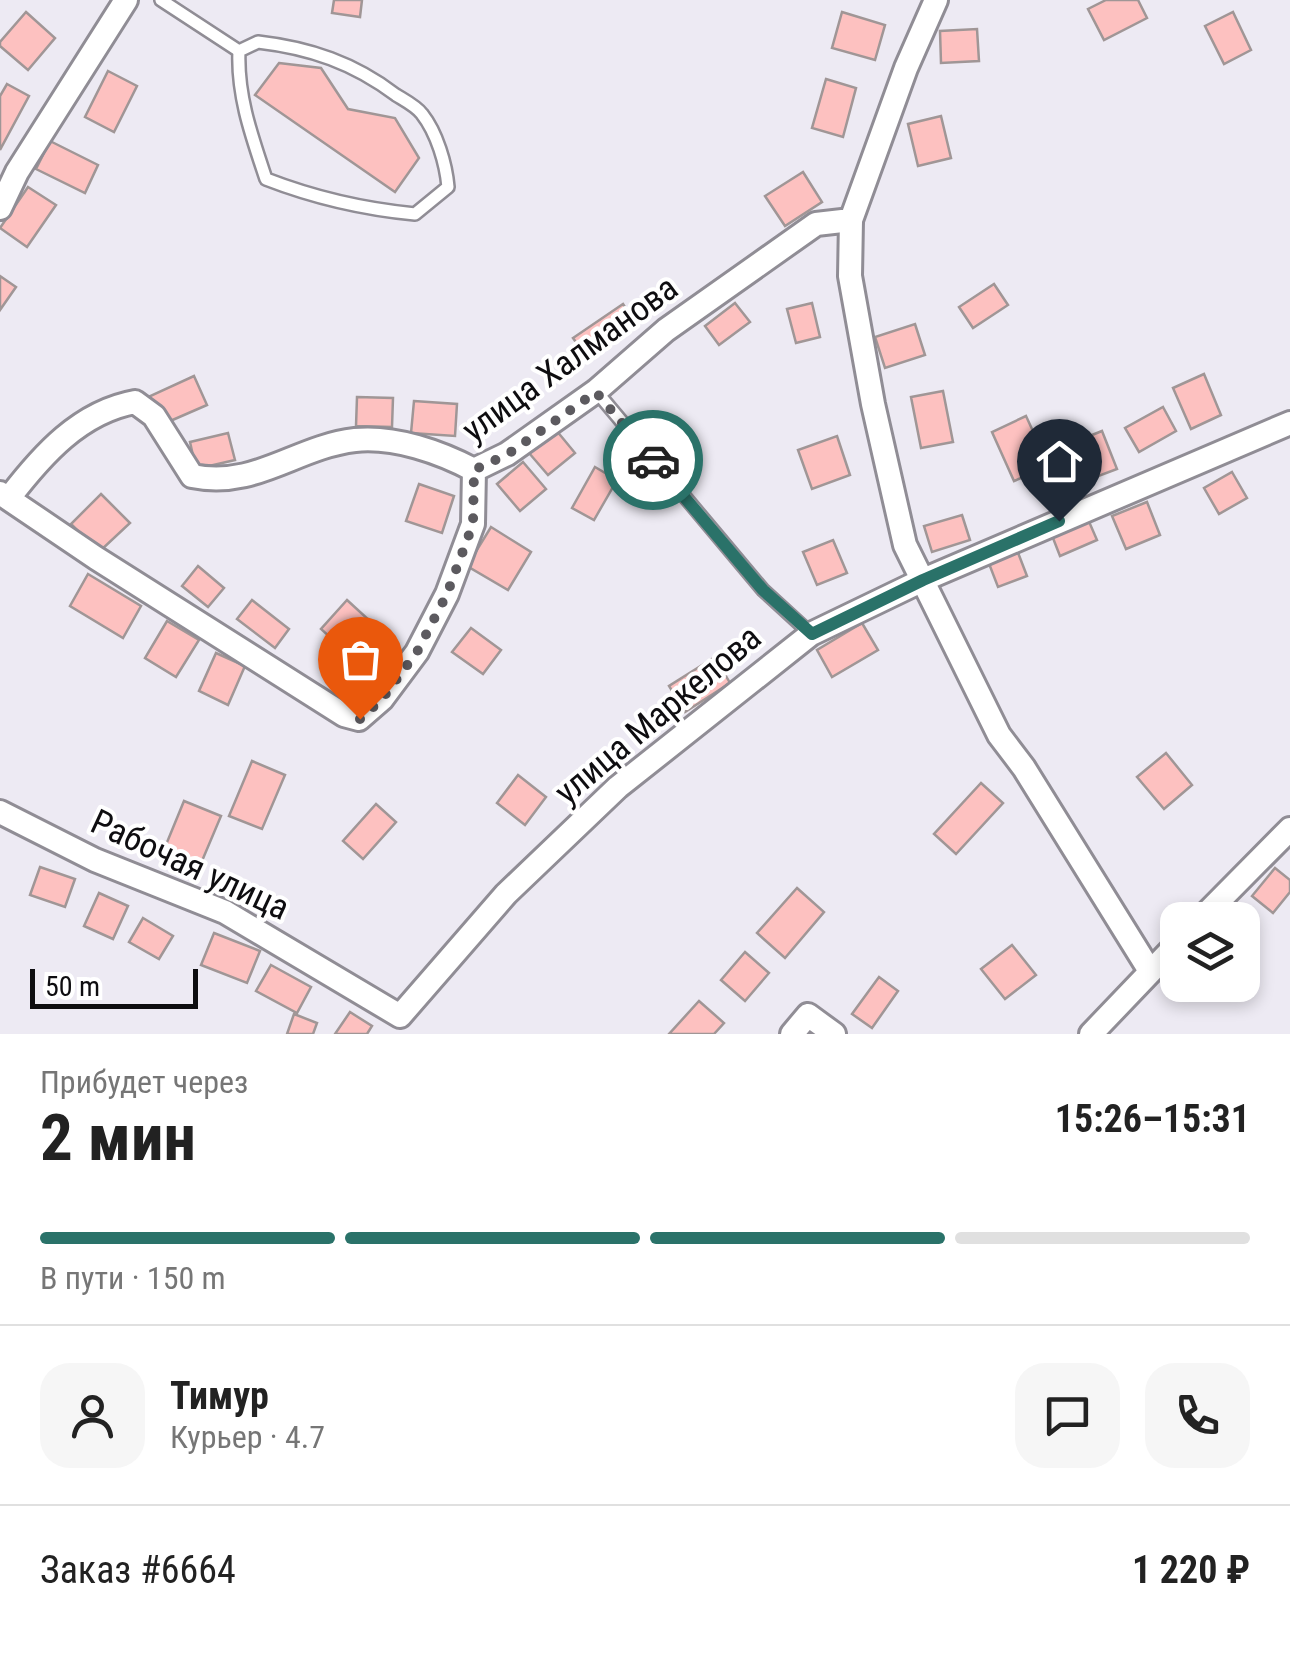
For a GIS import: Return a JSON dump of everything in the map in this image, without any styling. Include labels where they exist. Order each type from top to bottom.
[{"type":"street","points":[[0,208],[17,172],[126,0]]},
{"type":"street","points":[[936,0],[906,68],[851,220],[850,276],[873,404],[905,545],[999,736],[1024,768],[1150,971]]},
{"type":"street","name":"улица Халманова","points":[[4,495],[344,716],[360,719],[382,699],[417,652],[447,594],[473,524],[474,470],[508,454],[596,392],[666,330],[816,224],[851,220]]},
{"type":"street","points":[[4,495],[87,418],[112,406],[135,402],[154,416],[192,476],[218,482],[247,477],[357,440],[442,453],[474,470]]},
{"type":"street","name":"улица Маркелова","points":[[400,1016],[506,894],[618,787],[812,634],[923,580],[1290,424]]},
{"type":"street","name":"Рабочая улица","points":[[0,812],[95,860],[225,912],[400,1016]]},
{"type":"street","points":[[1218,902],[1290,829]]},
{"type":"street","points":[[1091,1034],[1160,961]]},
{"type":"street","points":[[792,1034],[808,1015],[834,1034]]},
{"type":"lane","points":[[161,0],[238,51]]},
{"type":"lane","points":[[258,42],[294,46],[342,61],[380,82],[422,114],[446,163],[448,188],[415,214],[376,210],[305,194],[266,179],[246,122],[238,51],[258,42]]},
{"type":"lane","points":[[596,392],[763,590],[812,634]]},
{"type":"building","points":[[334,0],[362,0],[360,17],[332,13]]},
{"type":"building","points":[[1106,0],[1138,0],[1147,18],[1104,40],[1088,9]]},
{"type":"building","points":[[26,12],[55,38],[28,70],[0,46]]},
{"type":"building","points":[[842,12],[885,25],[875,60],[832,48]]},
{"type":"building","points":[[1233,12],[1251,50],[1224,64],[1205,26]]},
{"type":"building","points":[[977,29],[979,61],[941,63],[940,31]]},
{"type":"building","points":[[279,63],[321,68],[348,109],[395,118],[419,158],[395,192],[255,95]]},
{"type":"building","points":[[108,71],[137,86],[114,132],[85,117]]},
{"type":"building","points":[[826,79],[856,88],[843,137],[812,128]]},
{"type":"building","points":[[7,84],[29,96],[0,150],[0,96]]},
{"type":"building","points":[[941,116],[951,158],[918,166],[908,124]]},
{"type":"building","points":[[50,141],[98,165],[85,193],[36,169]]},
{"type":"building","points":[[803,172],[822,202],[785,226],[765,196]]},
{"type":"building","points":[[28,187],[56,205],[27,247],[0,228]]},
{"type":"building","points":[[0,276],[16,287],[0,310]]},
{"type":"building","points":[[994,284],[1008,305],[973,328],[959,307]]},
{"type":"building","points":[[735,303],[750,322],[719,345],[705,326]]},
{"type":"building","points":[[812,303],[820,337],[796,343],[787,309]]},
{"type":"building","points":[[623,304],[637,326],[588,359],[573,338]]},
{"type":"building","points":[[915,324],[925,355],[885,368],[875,337]]},
{"type":"building","points":[[1204,374],[1221,415],[1191,429],[1173,388]]},
{"type":"building","points":[[194,376],[207,405],[161,425],[148,397]]},
{"type":"building","points":[[943,391],[953,442],[921,448],[911,397]]},
{"type":"building","points":[[357,397],[393,398],[392,427],[356,426]]},
{"type":"building","points":[[414,401],[457,404],[455,436],[411,433]]},
{"type":"building","points":[[1163,407],[1176,431],[1139,452],[1125,428]]},
{"type":"building","points":[[1026,416],[1049,466],[1014,481],[992,432]]},
{"type":"building","points":[[556,430],[575,453],[548,475],[529,453]]},
{"type":"building","points":[[1102,431],[1117,469],[1072,486],[1057,449]]},
{"type":"building","points":[[228,433],[235,460],[196,469],[190,442]]},
{"type":"building","points":[[837,436],[850,475],[812,489],[798,450]]},
{"type":"building","points":[[523,462],[546,489],[520,511],[497,484]]},
{"type":"building","points":[[595,467],[617,480],[594,520],[572,508]]},
{"type":"building","points":[[1232,472],[1247,498],[1219,514],[1204,488]]},
{"type":"building","points":[[419,484],[454,496],[442,533],[406,521]]},
{"type":"building","points":[[101,494],[130,523],[99,552],[71,524]]},
{"type":"building","points":[[1147,502],[1160,535],[1126,549],[1112,516]]},
{"type":"building","points":[[962,515],[970,540],[932,552],[924,526]]},
{"type":"building","points":[[1087,517],[1097,540],[1060,556],[1051,533]]},
{"type":"building","points":[[491,527],[531,552],[508,590],[467,566]]},
{"type":"building","points":[[833,540],[847,573],[817,585],[803,552]]},
{"type":"building","points":[[1017,550],[1027,576],[998,587],[988,561]]},
{"type":"building","points":[[198,566],[224,588],[208,607],[182,586]]},
{"type":"building","points":[[88,574],[141,606],[123,638],[70,606]]},
{"type":"building","points":[[252,600],[289,629],[275,648],[237,619]]},
{"type":"building","points":[[347,600],[382,632],[356,661],[321,629]]},
{"type":"building","points":[[167,621],[199,640],[176,677],[145,658]]},
{"type":"building","points":[[862,623],[878,650],[832,677],[817,650]]},
{"type":"building","points":[[471,628],[501,650],[483,674],[452,652]]},
{"type":"building","points":[[216,653],[245,666],[228,705],[199,691]]},
{"type":"building","points":[[715,657],[730,683],[685,712],[669,686]]},
{"type":"building","points":[[1166,753],[1192,785],[1164,809],[1137,777]]},
{"type":"building","points":[[252,761],[285,775],[262,829],[229,816]]},
{"type":"building","points":[[518,775],[546,797],[525,825],[497,803]]},
{"type":"building","points":[[981,783],[1003,803],[956,854],[934,834]]},
{"type":"building","points":[[184,801],[221,816],[199,868],[163,852]]},
{"type":"building","points":[[376,804],[396,822],[363,859],[343,841]]},
{"type":"building","points":[[40,867],[75,879],[65,907],[30,895]]},
{"type":"building","points":[[1275,868],[1290,880],[1290,892],[1273,913],[1252,896]]},
{"type":"building","points":[[797,888],[824,912],[785,958],[757,933]]},
{"type":"building","points":[[99,893],[128,906],[113,939],[84,926]]},
{"type":"building","points":[[143,918],[173,936],[159,959],[129,942]]},
{"type":"building","points":[[214,933],[260,951],[247,983],[201,965]]},
{"type":"building","points":[[1012,945],[1036,975],[1005,999],[981,969]]},
{"type":"building","points":[[745,952],[769,973],[745,1001],[721,980]]},
{"type":"building","points":[[271,965],[311,987],[297,1013],[256,991]]},
{"type":"building","points":[[879,977],[898,991],[872,1028],[852,1014]]},
{"type":"building","points":[[699,1001],[724,1023],[714,1034],[669,1034]]},
{"type":"building","points":[[350,1012],[372,1026],[367,1034],[335,1034]]},
{"type":"building","points":[[294,1014],[317,1023],[313,1034],[287,1034]]},
{"type":"way so far","points":[[360,719],[382,699],[417,652],[447,594],[473,524],[474,470],[508,454],[596,392],[653,460]]},
{"type":"route","points":[[653,460],[763,590],[812,634],[1059,521]]}]
